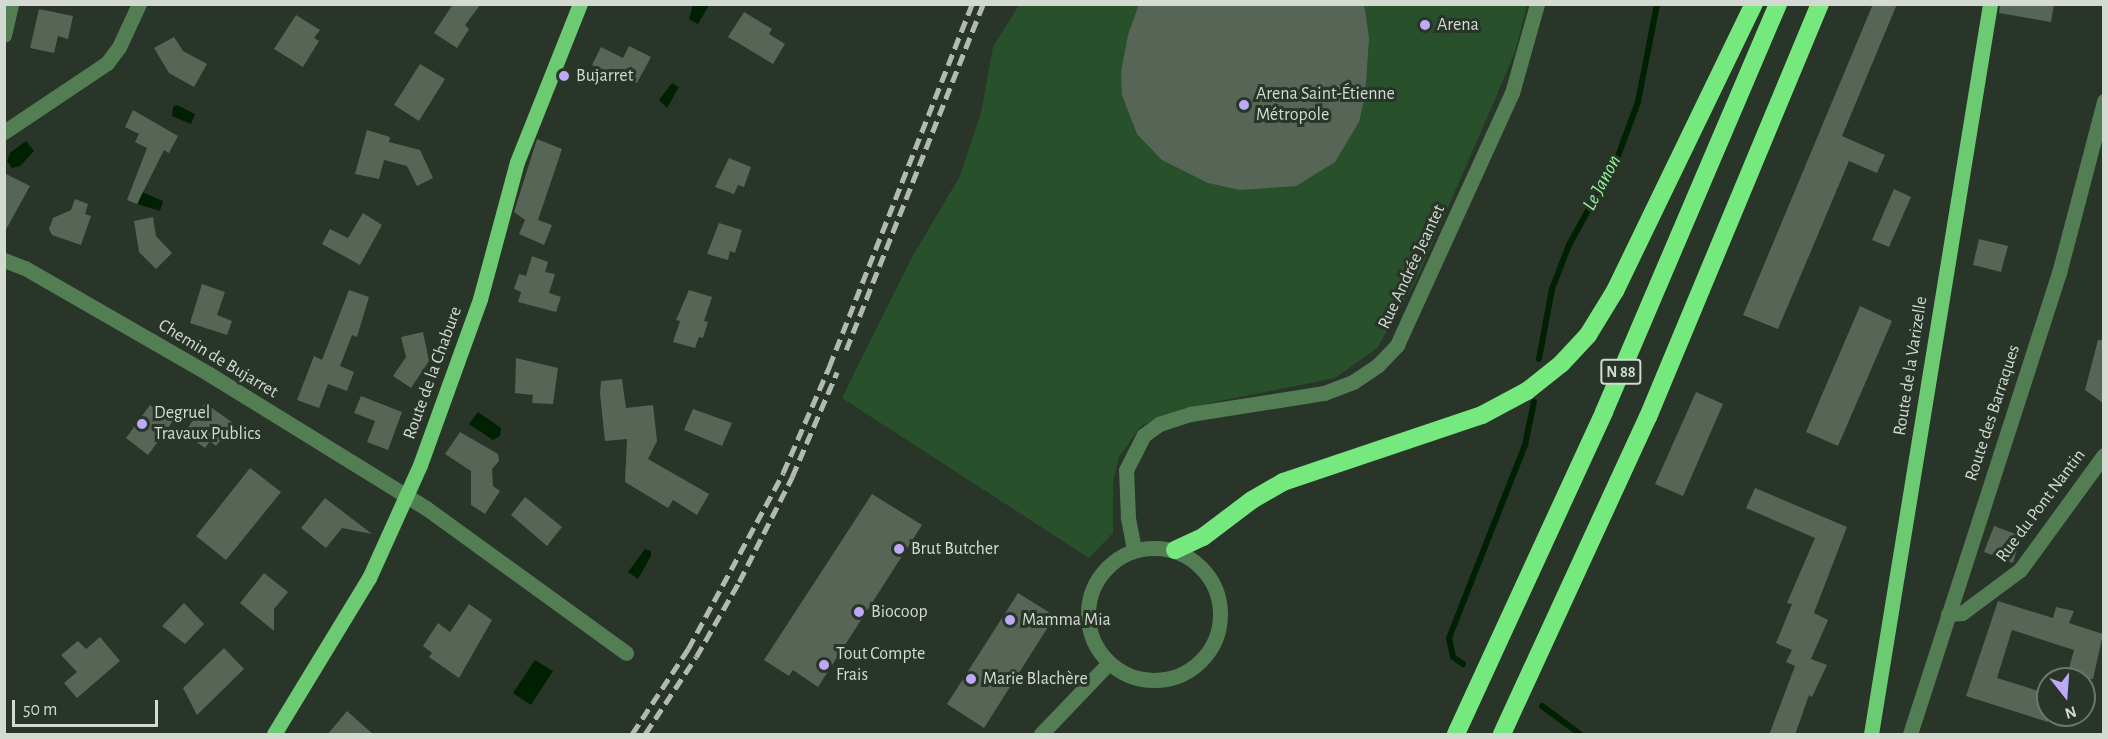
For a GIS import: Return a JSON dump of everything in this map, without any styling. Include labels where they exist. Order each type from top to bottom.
[{"type":"highway","points":[[1175,550],[1203,537],[1252,500],[1283,482],[1482,415],[1527,391],[1561,364],[1588,336],[1615,291],[1754,4]]},
{"type":"highway","name":"N 88","points":[[1456,735],[1604,412],[1778,4]]},
{"type":"highway","name":"N 88","points":[[1502,735],[1648,417],[1820,4]]},
{"type":"main road","name":"Route de la Chabure","points":[[274,735],[369,578],[407,497],[480,299],[519,155],[580,4]]},
{"type":"main road","name":"Route de la Varizelle","points":[[1871,735],[1990,4]]},
{"type":"street","points":[[4,35],[11,4]]},
{"type":"street","points":[[4,132],[106,63],[119,46],[139,4]]},
{"type":"street","name":"Rue Andrée Jeantet","points":[[1134,549],[1128,517],[1126,470],[1134,449],[1144,435],[1160,424],[1190,414],[1324,393],[1353,382],[1378,365],[1397,345],[1512,93],[1537,4]]},
{"type":"street","name":"Route des Barraques","points":[[1910,735],[2059,273],[2103,101]]},
{"type":"street","name":"Chemin de Bujarret","points":[[4,260],[26,268],[209,374],[407,497],[626,653]]},
{"type":"street","name":"Rue du Pont Nantin","points":[[1948,614],[1962,612],[2020,570],[2103,455]]},
{"type":"street","points":[[1134,549],[1175,550],[1189,556],[1212,582],[1219,601],[1220,621],[1215,641],[1197,664],[1169,679],[1149,680],[1128,676],[1108,664],[1088,627],[1087,605],[1094,583],[1108,565],[1134,549]]},
{"type":"street","points":[[1041,735],[1108,664]]},
{"type":"shaded area","points":[[693,5],[709,5],[698,24],[689,19]]},
{"type":"shaded area","points":[[1019,5],[1527,5],[1515,52],[1415,283],[1377,348],[1335,378],[1185,408],[1141,426],[1119,457],[1113,482],[1113,533],[1089,558],[842,398],[911,259],[960,176],[981,113],[993,47]]},
{"type":"shaded area","points":[[672,83],[679,87],[667,108],[659,100]]},
{"type":"shaded area","points":[[177,105],[195,114],[191,124],[172,116],[173,107]]},
{"type":"shaded area","points":[[26,141],[34,151],[20,166],[12,168],[7,161],[10,153]]},
{"type":"shaded area","points":[[142,192],[163,201],[160,211],[138,204]]},
{"type":"shaded area","points":[[478,412],[501,428],[500,436],[493,440],[469,424]]},
{"type":"shaded area","points":[[645,549],[651,551],[651,556],[638,579],[628,572]]},
{"type":"shaded area","points":[[535,660],[553,671],[531,705],[513,693]]},
{"type":"building","points":[[453,4],[481,4],[465,25],[469,29],[457,48],[434,33]]},
{"type":"building","name":"Arena Saint-Étienne Métropole","points":[[1139,4],[1364,4],[1369,38],[1365,96],[1359,122],[1335,162],[1296,186],[1240,190],[1208,183],[1162,160],[1137,134],[1122,95],[1121,72],[1128,35]]},
{"type":"building","points":[[1873,4],[1897,4],[1842,136],[1885,155],[1877,173],[1849,161],[1778,329],[1743,315]]},
{"type":"building","points":[[2000,4],[2054,4],[2051,22],[1999,13]]},
{"type":"building","points":[[39,9],[73,16],[68,39],[58,36],[54,53],[30,48]]},
{"type":"building","points":[[744,12],[772,29],[769,34],[785,44],[773,64],[728,37]]},
{"type":"building","points":[[296,15],[320,30],[314,38],[319,41],[303,67],[274,49]]},
{"type":"building","points":[[174,37],[183,51],[207,64],[194,87],[169,73],[154,48]]},
{"type":"building","points":[[629,46],[651,57],[637,83],[592,65],[601,47],[623,58]]},
{"type":"building","points":[[420,64],[445,79],[419,121],[394,105]]},
{"type":"building","points":[[133,110],[178,136],[169,153],[164,150],[137,204],[127,200],[147,148],[135,142],[139,134],[125,127]]},
{"type":"building","points":[[367,130],[390,137],[389,142],[420,150],[433,178],[417,186],[407,166],[384,160],[379,179],[355,174]]},
{"type":"building","points":[[537,139],[562,149],[538,220],[552,225],[544,245],[519,234],[525,220],[514,212]]},
{"type":"building","points":[[729,158],[751,167],[744,187],[738,185],[734,194],[715,187]]},
{"type":"building","points":[[4,173],[30,186],[4,233]]},
{"type":"building","points":[[1894,189],[1911,197],[1889,247],[1872,240]]},
{"type":"building","points":[[75,199],[88,204],[85,214],[91,216],[81,245],[52,235],[49,229],[53,218],[71,210]]},
{"type":"building","points":[[363,213],[382,225],[360,265],[322,244],[330,229],[348,238]]},
{"type":"building","points":[[153,217],[156,236],[172,253],[156,269],[139,252],[134,221]]},
{"type":"building","points":[[719,223],[742,230],[735,253],[730,251],[728,260],[707,254]]},
{"type":"building","points":[[1979,239],[2008,246],[2001,272],[1973,265]]},
{"type":"building","points":[[532,256],[548,262],[545,272],[555,274],[549,293],[561,297],[556,312],[518,302],[521,292],[514,289],[519,274],[526,276]]},
{"type":"building","points":[[202,284],[225,292],[217,315],[232,321],[227,335],[190,323]]},
{"type":"building","points":[[349,290],[369,297],[357,337],[352,335],[340,366],[354,372],[347,391],[328,384],[319,408],[297,400],[314,356],[322,360]]},
{"type":"building","points":[[689,290],[712,297],[704,321],[708,322],[703,338],[699,337],[695,348],[673,342],[680,321],[676,320]]},
{"type":"building","points":[[1860,306],[1892,321],[1838,446],[1806,432]]},
{"type":"building","points":[[423,332],[429,361],[411,388],[393,376],[406,357],[401,337]]},
{"type":"building","points":[[2098,340],[2103,340],[2103,403],[2085,390]]},
{"type":"building","points":[[516,358],[558,368],[553,404],[532,403],[533,395],[515,393]]},
{"type":"building","points":[[622,379],[626,408],[653,405],[657,441],[648,459],[709,494],[697,515],[673,500],[668,508],[625,482],[627,439],[605,441],[600,394],[601,381]]},
{"type":"building","points":[[1696,392],[1723,404],[1683,496],[1655,484]]},
{"type":"building","points":[[361,396],[402,412],[388,450],[367,442],[375,421],[354,413]]},
{"type":"building","points":[[205,403],[233,423],[216,446],[210,441],[205,448],[184,433]]},
{"type":"building","points":[[150,405],[173,421],[148,455],[126,438]]},
{"type":"building","points":[[693,409],[732,423],[722,446],[684,430]]},
{"type":"building","points":[[460,432],[498,454],[499,461],[492,469],[493,486],[500,491],[485,514],[471,505],[471,471],[445,454]]},
{"type":"building","points":[[250,468],[281,492],[226,560],[196,536]]},
{"type":"building","points":[[1755,488],[1847,527],[1814,613],[1828,620],[1811,659],[1827,665],[1812,697],[1809,695],[1795,735],[1769,735],[1795,666],[1786,662],[1792,650],[1776,643],[1792,604],[1787,603],[1815,538],[1746,508]]},
{"type":"building","points":[[872,494],[922,525],[818,687],[793,670],[789,676],[764,660]]},
{"type":"building","points":[[525,497],[562,527],[547,546],[511,515]]},
{"type":"building","points":[[325,498],[372,534],[342,528],[326,548],[301,528]]},
{"type":"building","points":[[1994,526],[2021,536],[2013,563],[1984,552]]},
{"type":"building","points":[[264,573],[288,592],[274,609],[274,631],[240,603]]},
{"type":"building","points":[[1018,593],[1055,616],[984,728],[947,704]]},
{"type":"building","points":[[1998,601],[2053,618],[2056,607],[2074,611],[2069,623],[2103,634],[2096,667],[2069,667],[2074,650],[2012,630],[1997,678],[2036,690],[2036,718],[1966,696]]},
{"type":"building","points":[[184,603],[204,624],[185,644],[162,626]]},
{"type":"building","points":[[469,604],[492,620],[459,678],[429,657],[432,653],[423,646],[438,623],[450,632]]},
{"type":"building","points":[[100,637],[120,661],[77,698],[64,683],[77,672],[61,655],[78,641],[86,649]]},
{"type":"building","points":[[224,648],[244,669],[197,715],[183,688]]},
{"type":"building","points":[[347,711],[374,735],[327,735]]},
{"type":"waterway","name":"Le Janon","points":[[1539,359],[1552,289],[1569,245],[1618,156],[1638,102],[1657,4]]},
{"type":"waterway","name":"Le Janon","points":[[1463,664],[1453,657],[1449,638],[1525,445],[1534,402]]},
{"type":"waterway","name":"Le Janon","points":[[1542,706],[1580,734]]},
{"type":"railway","points":[[632,734],[688,649],[783,473],[829,367],[972,4]]},
{"type":"railway","points":[[846,350],[983,4]]},
{"type":"railway","points":[[645,734],[696,657],[739,582],[792,477],[837,372]]},
{"type":"place","name":"Arena","points":[[1425,25]]},
{"type":"place","name":"Bujarret","points":[[564,76]]},
{"type":"place","name":"Arena Saint-Étienne Métropole","points":[[1244,105]]},
{"type":"place","name":"Degruel Travaux Publics","points":[[142,424]]},
{"type":"place","name":"Brut Butcher","points":[[899,549]]},
{"type":"place","name":"Biocoop","points":[[859,612]]},
{"type":"place","name":"Mamma Mia","points":[[1010,620]]},
{"type":"place","name":"Tout Compte Frais","points":[[824,665]]},
{"type":"place","name":"Marie Blachère","points":[[971,679]]}]
